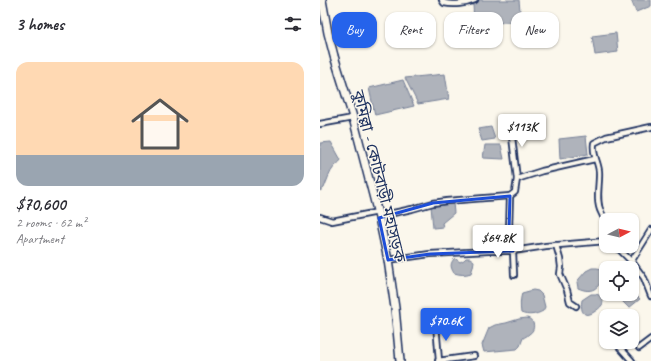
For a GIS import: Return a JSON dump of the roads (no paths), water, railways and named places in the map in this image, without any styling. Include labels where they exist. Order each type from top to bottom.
[{"type":"main road","name":"কুমিল্লা - কোটবাড়ী মহাসড়ক","points":[[322,0],[328,33],[353,118],[378,214],[388,260],[395,308],[400,361]]},
{"type":"street","points":[[442,0],[444,3],[448,4],[468,3],[475,0]]},
{"type":"street","points":[[320,124],[353,118]]},
{"type":"street","points":[[320,217],[332,221],[412,210],[440,202],[510,196],[515,192],[517,179],[510,120]]},
{"type":"street","points":[[601,213],[599,209],[598,192],[599,168],[595,159],[594,143],[606,137],[651,127]]},
{"type":"street","points":[[517,179],[542,171],[595,159]]},
{"type":"street","points":[[510,196],[509,230],[513,251],[514,275]]},
{"type":"street","points":[[632,261],[651,230]]},
{"type":"street","points":[[388,260],[430,254],[513,251],[546,246],[599,242]]},
{"type":"street","points":[[556,245],[560,259],[560,274],[570,302],[576,306]]},
{"type":"street","points":[[623,253],[630,261]]},
{"type":"street","points":[[639,272],[644,278],[651,296]]},
{"type":"street","points":[[436,324],[439,361],[474,356]]},
{"type":"street","points":[[639,348],[651,339]]},
{"type":"street","points":[[621,349],[632,361]]}]
